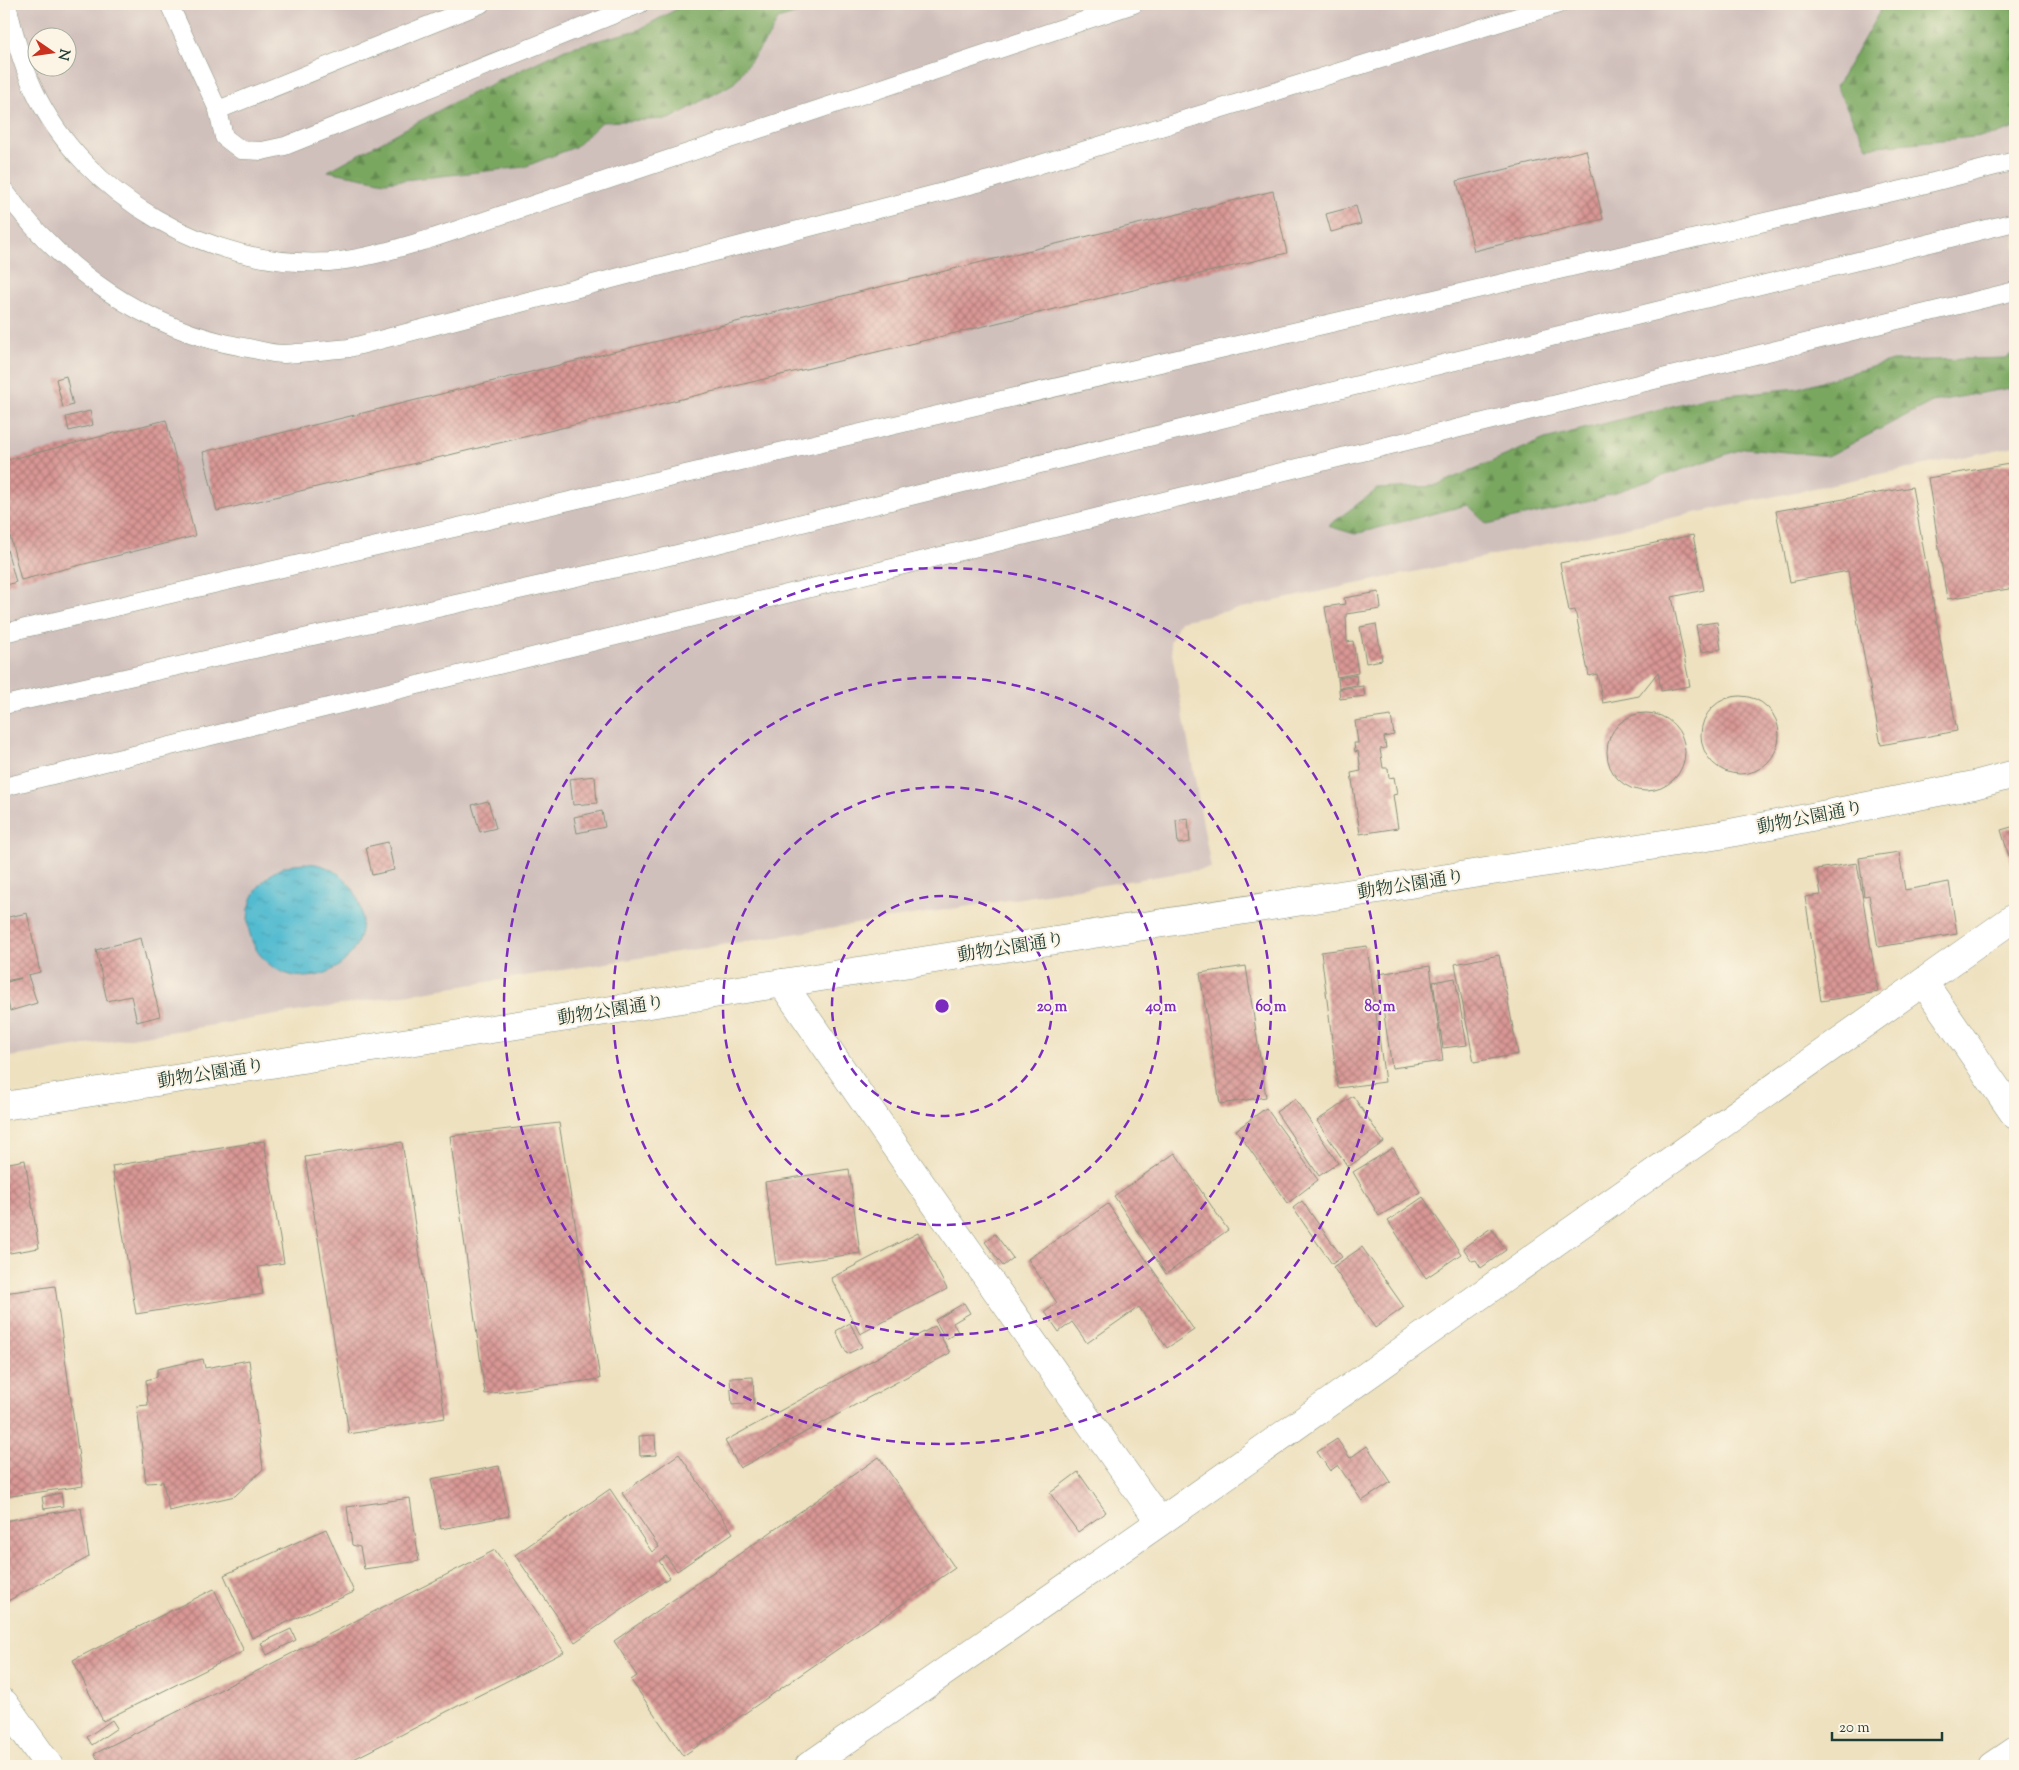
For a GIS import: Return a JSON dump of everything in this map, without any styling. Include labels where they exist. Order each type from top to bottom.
[{"type":"street","name":"動物公園通り","points":[[4,1106],[1720,835],[1974,785],[2015,774]]},
{"type":"street","points":[[809,1766],[1160,1522],[2015,917]]},
{"type":"street","points":[[782,982],[917,1178],[1160,1522]]},
{"type":"street","points":[[1924,983],[2015,1115]]},
{"type":"street","points":[[4,1703],[49,1766]]},
{"type":"street","points":[[1993,1766],[2015,1751]]},
{"type":"lane","points":[[7,4],[17,47],[35,92],[62,136],[101,179],[127,200],[178,232],[226,250],[277,260],[329,262],[374,255],[433,238],[1134,4]]},
{"type":"lane","points":[[218,110],[482,4]]},
{"type":"lane","points":[[171,5],[218,110],[224,137],[241,150],[262,151],[285,146],[640,4]]},
{"type":"lane","points":[[4,190],[21,214],[83,274],[120,301],[168,326],[225,343],[282,354],[349,348],[989,180],[1559,4]]},
{"type":"lane","points":[[4,633],[1871,197],[2015,161]]},
{"type":"lane","points":[[4,705],[657,559],[2015,222]]},
{"type":"lane","points":[[4,787],[2015,291]]},
{"type":"shaded area","points":[[4,4],[2015,4],[2015,446],[1180,621],[1170,642],[1211,868],[4,1058]]},
{"type":"green space","points":[[686,4],[826,4],[778,19],[770,35],[734,83],[670,119],[602,122],[575,147],[524,167],[385,182],[328,171],[458,100],[565,49],[638,30]]},
{"type":"green space","points":[[1884,4],[2015,4],[2015,128],[1995,135],[1867,147],[1836,87]]},
{"type":"green space","points":[[2015,351],[2015,387],[1932,402],[1828,456],[1745,448],[1587,502],[1487,524],[1467,505],[1355,534],[1328,526],[1378,489],[1434,486],[1545,439],[1707,397],[1798,388],[1892,361],[2006,358]]},
{"type":"water","points":[[305,863],[327,868],[345,880],[357,898],[362,920],[357,942],[345,960],[327,972],[305,977],[283,972],[265,960],[253,942],[248,920],[253,898],[265,880],[283,868]]},
{"type":"building","points":[[1586,150],[1603,219],[1474,251],[1457,181]]},
{"type":"building","points":[[1273,191],[1287,253],[217,511],[203,452]]},
{"type":"building","points":[[1356,206],[1361,224],[1331,232],[1326,214]]},
{"type":"building","points":[[66,376],[73,405],[63,408],[56,379]]},
{"type":"building","points":[[90,411],[93,425],[69,431],[66,417]]},
{"type":"building","points":[[166,420],[195,536],[21,580],[4,512],[4,461]]},
{"type":"building","points":[[2015,463],[2015,588],[1947,599],[1928,478]]},
{"type":"building","points":[[1912,487],[1957,731],[1881,745],[1848,571],[1790,582],[1776,511]]},
{"type":"building","points":[[1693,535],[1704,590],[1672,597],[1690,686],[1661,691],[1658,672],[1639,696],[1603,703],[1597,674],[1589,676],[1575,610],[1569,611],[1560,563]]},
{"type":"building","points":[[4,539],[16,582],[4,586]]},
{"type":"building","points":[[1379,592],[1381,609],[1346,614],[1347,642],[1353,641],[1358,673],[1337,677],[1325,607],[1345,604],[1344,598]]},
{"type":"building","points":[[1717,622],[1721,649],[1701,652],[1696,625]]},
{"type":"building","points":[[1376,624],[1382,660],[1366,663],[1360,627]]},
{"type":"building","points":[[1356,675],[1357,685],[1339,688],[1338,678]]},
{"type":"building","points":[[1363,686],[1365,696],[1340,699],[1339,689]]},
{"type":"building","points":[[1740,696],[1755,699],[1768,707],[1776,720],[1779,735],[1776,750],[1768,763],[1755,771],[1740,774],[1725,771],[1712,763],[1704,750],[1701,735],[1704,720],[1712,707],[1725,699]]},
{"type":"building","points":[[1646,713],[1661,716],[1674,724],[1682,737],[1685,752],[1682,767],[1674,780],[1661,788],[1646,791],[1631,788],[1618,780],[1610,767],[1607,752],[1610,737],[1618,724],[1631,716]]},
{"type":"building","points":[[1391,716],[1394,735],[1384,737],[1386,748],[1380,749],[1383,768],[1388,768],[1389,778],[1394,777],[1397,794],[1393,795],[1398,828],[1360,834],[1351,773],[1361,771],[1358,751],[1355,752],[1354,743],[1358,743],[1355,721]]},
{"type":"building","points":[[595,776],[597,803],[573,805],[570,779]]},
{"type":"building","points":[[488,801],[496,828],[480,832],[472,805]]},
{"type":"building","points":[[602,811],[605,827],[577,833],[574,817]]},
{"type":"building","points":[[1188,818],[1190,842],[1178,844],[1176,820]]},
{"type":"building","points":[[2015,826],[2015,876],[2001,830]]},
{"type":"building","points":[[388,842],[394,870],[372,875],[366,847]]},
{"type":"building","points":[[1899,852],[1905,890],[1949,882],[1957,934],[1878,947],[1869,895],[1864,896],[1859,858]]},
{"type":"building","points":[[1857,863],[1878,992],[1821,1001],[1805,897],[1821,895],[1817,869]]},
{"type":"building","points":[[27,913],[40,972],[28,975],[37,1003],[10,1011],[4,983],[21,978],[4,981],[4,918]]},
{"type":"building","points":[[141,938],[160,1016],[137,1022],[131,996],[107,1001],[96,950]]},
{"type":"building","points":[[1367,946],[1385,1082],[1338,1088],[1321,952]]},
{"type":"building","points":[[1499,955],[1518,1054],[1474,1062],[1455,964]]},
{"type":"building","points":[[1246,966],[1266,1097],[1220,1104],[1200,973]]},
{"type":"building","points":[[1430,966],[1443,1061],[1392,1068],[1378,974]]},
{"type":"building","points":[[1455,978],[1467,1045],[1443,1048],[1433,982]]},
{"type":"building","points":[[1353,1096],[1384,1142],[1348,1167],[1317,1121]]},
{"type":"building","points":[[1295,1099],[1338,1163],[1319,1176],[1276,1112]]},
{"type":"building","points":[[1266,1108],[1318,1180],[1288,1203],[1236,1130]]},
{"type":"building","points":[[559,1123],[600,1379],[485,1394],[450,1136]]},
{"type":"building","points":[[264,1141],[284,1263],[258,1267],[263,1294],[136,1314],[112,1166]]},
{"type":"building","points":[[402,1142],[445,1418],[349,1434],[305,1157]]},
{"type":"building","points":[[1393,1148],[1420,1192],[1379,1216],[1353,1172]]},
{"type":"building","points":[[1175,1153],[1228,1230],[1166,1274],[1114,1196]]},
{"type":"building","points":[[25,1160],[39,1248],[4,1254],[4,1164]]},
{"type":"building","points":[[849,1169],[860,1253],[776,1265],[765,1182]]},
{"type":"building","points":[[1423,1197],[1461,1254],[1426,1278],[1388,1221]]},
{"type":"building","points":[[1302,1201],[1342,1257],[1332,1264],[1293,1208]]},
{"type":"building","points":[[1108,1204],[1194,1330],[1167,1348],[1139,1307],[1087,1343],[1072,1322],[1059,1332],[1045,1312],[1057,1303],[1028,1259]]},
{"type":"building","points":[[1491,1228],[1506,1250],[1481,1268],[1476,1260],[1472,1261],[1463,1248]]},
{"type":"building","points":[[918,1233],[947,1289],[860,1334],[831,1278]]},
{"type":"building","points":[[995,1234],[1013,1258],[1003,1266],[985,1242]]},
{"type":"building","points":[[1362,1247],[1404,1307],[1375,1328],[1333,1267]]},
{"type":"building","points":[[55,1286],[83,1486],[4,1497],[4,1293]]},
{"type":"building","points":[[964,1303],[970,1313],[953,1323],[958,1332],[946,1339],[935,1320]]},
{"type":"building","points":[[850,1323],[862,1347],[847,1354],[836,1331]]},
{"type":"building","points":[[935,1326],[950,1353],[740,1468],[725,1441]]},
{"type":"building","points":[[203,1359],[205,1368],[249,1360],[263,1469],[235,1496],[169,1511],[163,1482],[146,1483],[137,1406],[148,1405],[146,1380],[157,1377],[157,1369]]},
{"type":"building","points":[[753,1377],[754,1403],[732,1405],[730,1378]]},
{"type":"building","points":[[655,1435],[656,1455],[640,1456],[639,1436]]},
{"type":"building","points":[[1337,1439],[1350,1458],[1367,1446],[1391,1482],[1362,1501],[1338,1465],[1330,1471],[1317,1452]]},
{"type":"building","points":[[679,1454],[733,1533],[677,1571],[666,1556],[659,1561],[670,1577],[575,1642],[515,1555],[610,1489],[652,1552],[659,1547],[622,1493]]},
{"type":"building","points":[[879,1457],[955,1568],[683,1756],[631,1680],[637,1676],[614,1641]]},
{"type":"building","points":[[499,1466],[509,1516],[441,1529],[431,1479]]},
{"type":"building","points":[[1078,1472],[1106,1512],[1078,1532],[1050,1493]]},
{"type":"building","points":[[61,1493],[63,1506],[44,1509],[42,1497]]},
{"type":"building","points":[[410,1498],[419,1561],[364,1569],[360,1547],[352,1545],[347,1507]]},
{"type":"building","points":[[81,1508],[89,1557],[4,1603],[4,1521]]},
{"type":"building","points":[[326,1529],[354,1592],[252,1638],[224,1575]]},
{"type":"building","points":[[495,1550],[564,1652],[340,1766],[103,1766],[94,1754]]},
{"type":"building","points":[[214,1589],[244,1651],[103,1721],[73,1660]]},
{"type":"building","points":[[291,1629],[296,1640],[267,1655],[261,1643]]},
{"type":"building","points":[[112,1720],[117,1728],[92,1745],[87,1737]]}]
